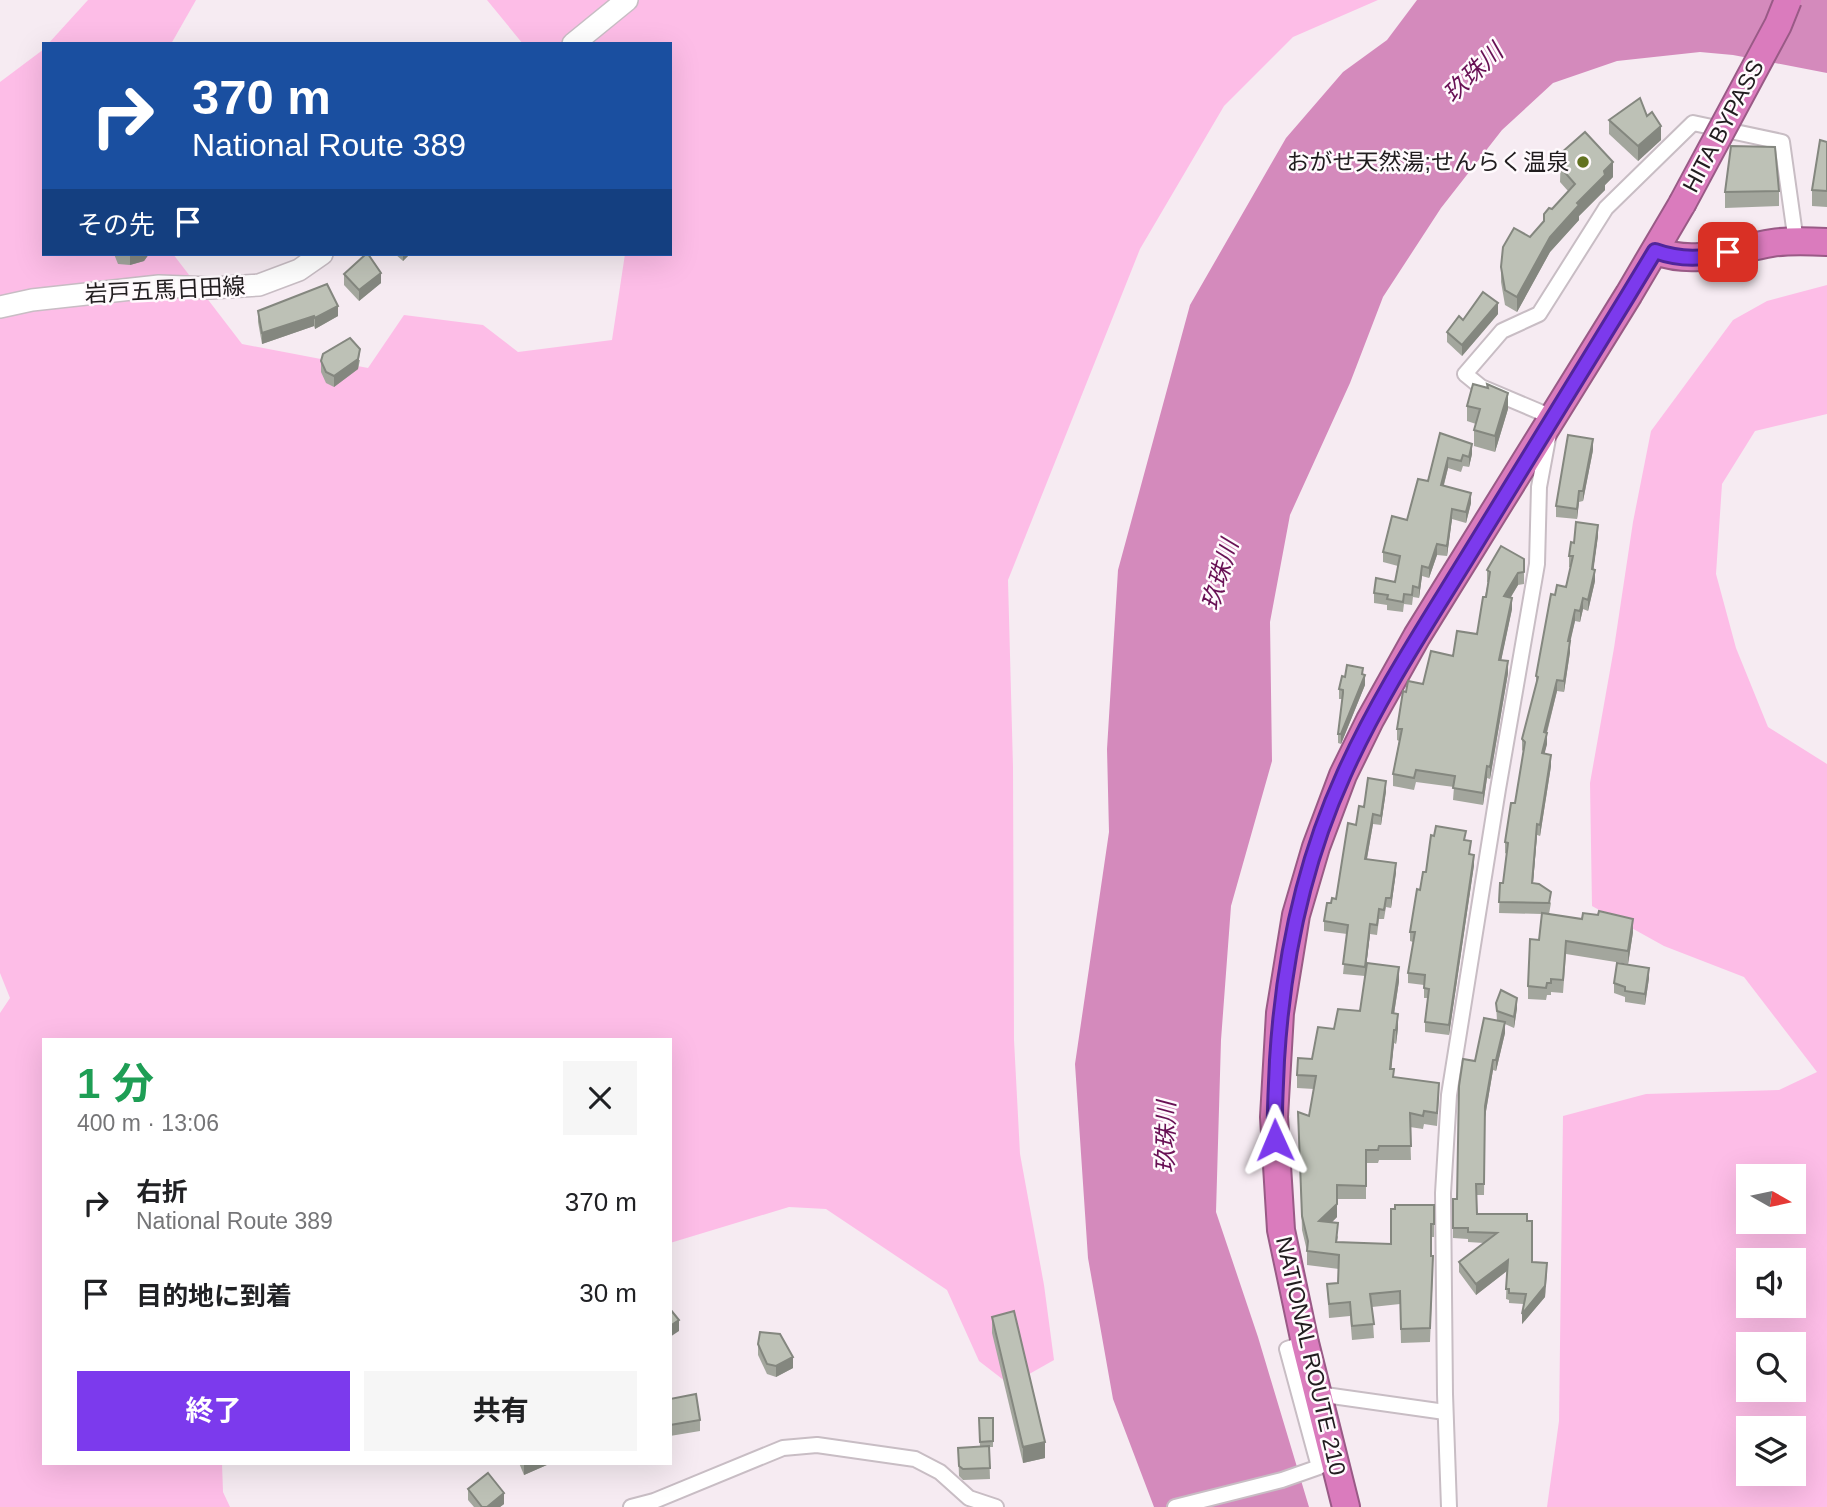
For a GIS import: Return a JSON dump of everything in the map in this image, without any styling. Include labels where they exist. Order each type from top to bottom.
[{"type":"highway","name":"HITA BYPASS","points":[[1655,251],[1779,25],[1788,0]]},
{"type":"highway","points":[[1655,251],[1669,256],[1703,258],[1742,248],[1796,242],[1827,242]]},
{"type":"highway","name":"NATIONAL ROUTE 210","points":[[1346,1507],[1305,1343],[1281,1230],[1274,1117],[1280,1013],[1296,915],[1316,847],[1343,775],[1370,720],[1417,636],[1655,251]]},
{"type":"main road","points":[[575,42],[619,2]]},
{"type":"main road","name":"岩戸五馬日田線","points":[[0,307],[32,300],[159,286],[211,288],[259,285],[299,270],[319,256]]},
{"type":"street","points":[[1449,1507],[1445,1412],[1443,1193],[1450,1095],[1535,575],[1539,487],[1552,417],[1481,387],[1465,374],[1502,331],[1539,314],[1606,208],[1693,123],[1782,142],[1796,242]]},
{"type":"street","points":[[1175,1507],[1282,1480],[1319,1467],[1287,1349],[1305,1343]]},
{"type":"street","points":[[1318,1394],[1445,1412]]},
{"type":"street","points":[[631,1507],[654,1501],[783,1448],[817,1445],[915,1459],[940,1472],[969,1498],[996,1507]]},
{"type":"shaded area","points":[[88,0],[196,0],[172,42],[50,42]]},
{"type":"shaded area","points":[[487,0],[1378,0],[1293,37],[1224,106],[1140,249],[1008,580],[1013,767],[1014,1040],[1020,1154],[1044,1285],[1054,1360],[1010,1385],[979,1361],[947,1290],[826,1209],[789,1207],[672,1242],[672,1038],[42,1038],[42,1465],[222,1465],[223,1492],[230,1507],[0,1507],[0,1013],[10,998],[0,973],[0,82],[42,50],[42,256],[175,256],[242,344],[368,368],[404,315],[483,325],[518,352],[612,340],[625,256],[672,256],[672,42],[521,42]]},
{"type":"shaded area","points":[[1827,285],[1827,414],[1755,431],[1722,484],[1716,574],[1736,648],[1768,727],[1827,764],[1827,1507],[1547,1507],[1559,1421],[1563,1116],[1646,1094],[1779,1090],[1817,1072],[1744,977],[1664,946],[1592,906],[1590,783],[1633,522],[1651,431],[1733,320],[1767,301]]},
{"type":"water","name":"玖珠川","points":[[1417,0],[1827,0],[1827,73],[1733,55],[1700,52],[1617,61],[1553,83],[1502,130],[1441,208],[1383,297],[1350,383],[1290,515],[1270,622],[1272,761],[1231,906],[1221,1040],[1216,1212],[1258,1337],[1309,1507],[1154,1507],[1113,1399],[1088,1258],[1075,1064],[1109,832],[1107,749],[1118,570],[1190,305],[1286,138],[1343,72],[1387,40]]},
{"type":"building","points":[[1640,98],[1647,116],[1652,112],[1661,126],[1638,146],[1609,120]]},
{"type":"building","points":[[1585,132],[1613,162],[1604,171],[1605,175],[1577,203],[1579,205],[1550,237],[1517,297],[1505,290],[1501,267],[1503,247],[1514,228],[1530,237],[1544,221],[1544,214],[1549,208],[1552,209],[1575,184],[1560,167],[1568,161],[1561,153]]},
{"type":"building","points":[[1820,140],[1827,142],[1827,191],[1812,190]]},
{"type":"building","points":[[1731,146],[1775,147],[1779,191],[1725,192]]},
{"type":"building","points":[[364,256],[369,256],[381,273],[359,290],[344,274]]},
{"type":"building","points":[[327,284],[338,306],[315,318],[314,316],[262,333],[258,311]]},
{"type":"building","points":[[1483,292],[1498,303],[1462,345],[1447,332],[1459,316],[1463,320]]},
{"type":"building","points":[[350,338],[360,349],[358,359],[334,376],[326,372],[321,361],[323,354]]},
{"type":"building","points":[[1473,384],[1488,388],[1487,384],[1508,393],[1495,436],[1474,430],[1480,409],[1467,406]]},
{"type":"building","points":[[1440,433],[1472,444],[1469,457],[1463,455],[1461,461],[1448,458],[1441,485],[1471,493],[1466,512],[1452,509],[1447,546],[1437,544],[1429,568],[1422,566],[1419,588],[1413,586],[1412,595],[1404,594],[1403,602],[1387,599],[1388,595],[1374,593],[1376,578],[1395,582],[1400,556],[1383,552],[1392,516],[1407,520],[1418,479],[1428,481]]},
{"type":"building","points":[[1568,435],[1593,439],[1577,509],[1556,506]]},
{"type":"building","points":[[1576,522],[1598,525],[1592,569],[1595,570],[1588,600],[1583,598],[1580,611],[1575,610],[1568,641],[1564,681],[1557,680],[1544,732],[1547,733],[1542,753],[1551,755],[1540,825],[1537,824],[1532,883],[1551,892],[1549,903],[1499,902],[1511,803],[1515,803],[1525,742],[1522,739],[1538,677],[1536,676],[1551,594],[1555,595],[1557,585],[1566,587],[1573,556],[1569,556],[1571,542],[1574,543]]},
{"type":"building","points":[[1501,546],[1524,559],[1524,572],[1518,573],[1504,596],[1512,598],[1499,660],[1508,661],[1483,793],[1453,788],[1455,776],[1416,770],[1414,778],[1393,774],[1402,729],[1397,729],[1403,691],[1406,692],[1408,681],[1423,684],[1431,651],[1453,656],[1457,631],[1477,634],[1490,572],[1487,570]]},
{"type":"building","points":[[1347,665],[1363,668],[1362,674],[1365,675],[1341,734],[1338,734],[1343,693],[1343,690],[1339,689]]},
{"type":"building","points":[[1368,778],[1386,781],[1381,816],[1373,814],[1365,859],[1396,863],[1391,898],[1386,898],[1384,910],[1379,909],[1377,925],[1370,924],[1365,967],[1343,964],[1348,925],[1324,921],[1327,903],[1331,903],[1332,898],[1336,899],[1348,823],[1356,825],[1359,806],[1364,807]]},
{"type":"building","points":[[1436,826],[1466,831],[1464,840],[1471,841],[1469,854],[1474,855],[1449,1025],[1425,1022],[1429,989],[1424,988],[1425,975],[1408,973],[1415,932],[1410,932],[1417,889],[1420,890],[1423,872],[1426,872],[1431,835],[1434,836]]},
{"type":"building","points":[[1599,911],[1633,919],[1628,951],[1566,941],[1563,980],[1551,979],[1546,988],[1528,986],[1530,939],[1539,940],[1542,913],[1582,919],[1583,913],[1598,915]]},
{"type":"building","points":[[1367,963],[1399,967],[1392,1013],[1398,1014],[1390,1069],[1394,1069],[1393,1077],[1439,1083],[1437,1113],[1424,1111],[1423,1116],[1410,1113],[1411,1146],[1379,1146],[1378,1150],[1366,1150],[1366,1186],[1337,1185],[1337,1204],[1319,1221],[1338,1223],[1336,1242],[1391,1244],[1391,1209],[1395,1209],[1395,1205],[1434,1205],[1434,1224],[1431,1224],[1433,1256],[1430,1328],[1401,1329],[1400,1291],[1370,1294],[1374,1324],[1352,1326],[1350,1302],[1329,1304],[1327,1284],[1338,1283],[1339,1255],[1307,1251],[1308,1241],[1302,1216],[1298,1112],[1309,1116],[1316,1076],[1297,1075],[1298,1058],[1312,1059],[1318,1027],[1334,1029],[1338,1009],[1360,1011]]},
{"type":"building","points":[[1617,963],[1649,968],[1645,994],[1625,991],[1625,987],[1614,983]]},
{"type":"building","points":[[1501,990],[1517,998],[1514,1017],[1497,1011],[1496,1003]]},
{"type":"building","points":[[1484,1018],[1505,1022],[1496,1060],[1493,1060],[1485,1106],[1484,1184],[1476,1184],[1477,1214],[1527,1214],[1527,1221],[1532,1221],[1532,1262],[1547,1263],[1545,1286],[1522,1314],[1526,1294],[1509,1293],[1509,1289],[1506,1289],[1508,1260],[1476,1284],[1459,1262],[1497,1233],[1468,1232],[1468,1228],[1453,1228],[1453,1199],[1457,1199],[1459,1086],[1463,1059],[1475,1061]]},
{"type":"building","points":[[672,1311],[679,1320],[672,1325]]},
{"type":"building","points":[[1014,1311],[1045,1442],[1023,1447],[992,1317]]},
{"type":"building","points":[[760,1332],[780,1334],[793,1357],[776,1366],[767,1364],[758,1344]]},
{"type":"building","points":[[696,1394],[700,1420],[672,1425],[672,1399]]},
{"type":"building","points":[[979,1418],[993,1418],[993,1441],[980,1442]]},
{"type":"building","points":[[989,1446],[990,1468],[963,1469],[959,1466],[958,1448]]},
{"type":"building","points":[[488,1473],[504,1493],[487,1507],[482,1507],[468,1489]]},
{"type":"place","name":"おがせ天然湯;せんらく温泉","points":[[1583,162]]},
{"type":"route","points":[[1275,1140],[1280,1013],[1296,915],[1316,847],[1343,775],[1370,720],[1417,636],[1655,251],[1669,256],[1691,258],[1728,252]]}]
